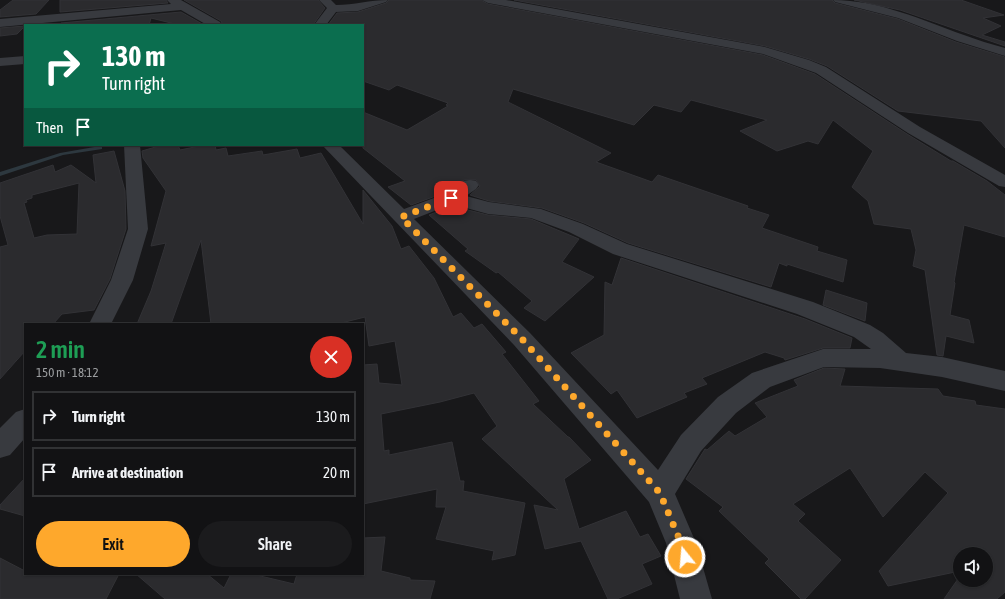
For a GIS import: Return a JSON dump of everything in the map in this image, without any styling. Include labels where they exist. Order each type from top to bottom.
[{"type":"street","points":[[320,24],[329,4],[362,8],[382,0]]},
{"type":"street","points":[[488,0],[765,51],[804,63],[838,80],[914,130],[1005,182]]},
{"type":"street","points":[[839,0],[902,16],[961,38],[1005,52]]},
{"type":"street","points":[[0,23],[178,3],[214,24]]},
{"type":"street","points":[[0,62],[24,60]]},
{"type":"street","points":[[100,323],[122,280],[138,229],[132,146]]},
{"type":"street","points":[[331,146],[522,339],[660,493],[681,543],[696,599]]},
{"type":"street","points":[[401,217],[451,198],[470,185]]},
{"type":"street","points":[[451,198],[488,208],[534,213],[576,228],[620,249],[805,308],[875,339],[900,362]]},
{"type":"street","points":[[660,493],[691,443],[727,406],[761,380],[822,358],[880,359],[942,367],[1005,381]]},
{"type":"street","points":[[0,446],[24,421]]},
{"type":"building","points":[[13,0],[49,0],[36,14],[0,17],[0,10]]},
{"type":"building","points":[[60,0],[166,0],[168,3],[60,12]]},
{"type":"building","points":[[184,0],[318,0],[325,8],[314,24],[222,24],[221,21]]},
{"type":"building","points":[[389,0],[481,0],[488,4],[763,55],[815,74],[907,134],[987,181],[1005,195],[1005,237],[964,225],[950,315],[969,320],[974,343],[946,336],[943,356],[937,355],[925,270],[913,266],[916,250],[911,229],[874,224],[868,201],[852,187],[873,151],[833,120],[818,144],[808,141],[777,151],[740,131],[767,120],[691,100],[681,112],[654,105],[634,125],[513,89],[508,102],[611,153],[596,162],[652,182],[658,175],[748,206],[747,208],[769,215],[762,228],[818,247],[817,251],[847,260],[843,282],[787,264],[787,266],[779,263],[771,287],[628,243],[584,223],[542,208],[489,201],[470,195],[480,186],[476,180],[464,180],[444,193],[411,205],[388,187],[405,181],[363,148],[364,112],[407,130],[448,106],[446,105],[448,103],[397,85],[389,90],[364,81],[364,24],[329,24],[337,13],[358,12],[386,3]]},
{"type":"building","points":[[514,0],[832,0],[835,3],[898,19],[956,42],[1005,57],[1005,148],[981,121],[898,111],[827,66],[809,59],[765,46]]},
{"type":"building","points":[[854,0],[961,0],[1004,15],[983,18],[1001,26],[982,35],[1005,42],[1005,46],[900,10]]},
{"type":"building","points":[[181,12],[202,24],[175,24],[151,18],[149,24],[61,23]]},
{"type":"building","points":[[24,26],[17,34],[0,36],[0,28]]},
{"type":"building","points":[[159,146],[178,146],[180,150],[199,146],[215,146],[216,150],[226,148],[228,156],[262,151],[263,155],[297,149],[300,158],[321,153],[363,224],[363,190],[392,226],[401,249],[409,246],[434,278],[453,317],[461,313],[474,328],[482,324],[506,352],[502,354],[539,401],[533,404],[569,437],[591,460],[564,479],[579,529],[626,511],[640,537],[648,534],[661,556],[642,564],[652,584],[617,599],[608,599],[581,541],[545,549],[534,505],[558,510],[482,439],[497,426],[474,393],[440,402],[381,414],[384,451],[389,450],[389,455],[452,442],[460,481],[464,481],[463,491],[525,503],[515,555],[492,560],[494,551],[436,539],[446,507],[436,507],[437,489],[364,504],[364,365],[377,364],[379,383],[402,385],[395,341],[369,346],[365,317],[341,323],[211,323],[201,240],[171,323],[137,323],[151,291],[166,243],[151,246],[166,191],[143,158],[142,151]]},
{"type":"building","points":[[114,151],[125,191],[126,229],[110,279],[94,310],[62,314],[54,323],[24,323],[24,352],[0,379],[0,247],[8,245],[0,216],[0,183],[53,165],[55,172],[71,165],[96,183],[93,155]],"holes":[[[79,183],[77,234],[47,235],[34,238],[24,203],[27,202],[26,200],[32,198],[32,195]]]},
{"type":"building","points":[[452,206],[488,215],[531,219],[579,239],[562,262],[594,277],[545,321],[524,308],[532,301],[498,272],[496,273],[465,251],[468,249],[429,215]]},
{"type":"building","points":[[621,258],[805,319],[852,338],[850,348],[823,348],[785,360],[784,358],[765,352],[702,378],[707,384],[684,393],[687,397],[637,418],[617,390],[611,394],[571,353],[604,335],[605,282],[612,285]]},
{"type":"building","points":[[826,290],[867,303],[865,321],[823,305]]},
{"type":"building","points":[[824,368],[845,369],[840,386],[938,389],[943,396],[975,401],[976,405],[1005,409],[1005,592],[997,599],[944,599],[953,586],[993,587],[993,547],[953,547],[953,572],[888,586],[879,571],[948,493],[925,472],[883,517],[850,468],[793,504],[805,514],[798,521],[841,560],[805,599],[801,599],[765,563],[769,559],[719,511],[723,507],[686,479],[705,449],[707,450],[729,431],[735,436],[767,417],[755,403],[798,386],[794,380]]},
{"type":"building","points":[[24,479],[24,516],[0,509],[0,505]]},
{"type":"building","points":[[385,537],[381,571],[410,578],[410,580],[435,581],[430,599],[165,599],[137,575],[208,575],[224,588],[230,575],[256,575],[294,584],[297,575],[364,575],[364,538]]},
{"type":"building","points":[[0,558],[24,570],[24,575],[118,575],[106,599],[0,599]]},
{"type":"waterway","points":[[0,174],[62,154],[100,148]]},
{"type":"route","points":[[451,198],[401,217],[522,339],[660,493],[681,543],[685,557]]}]
